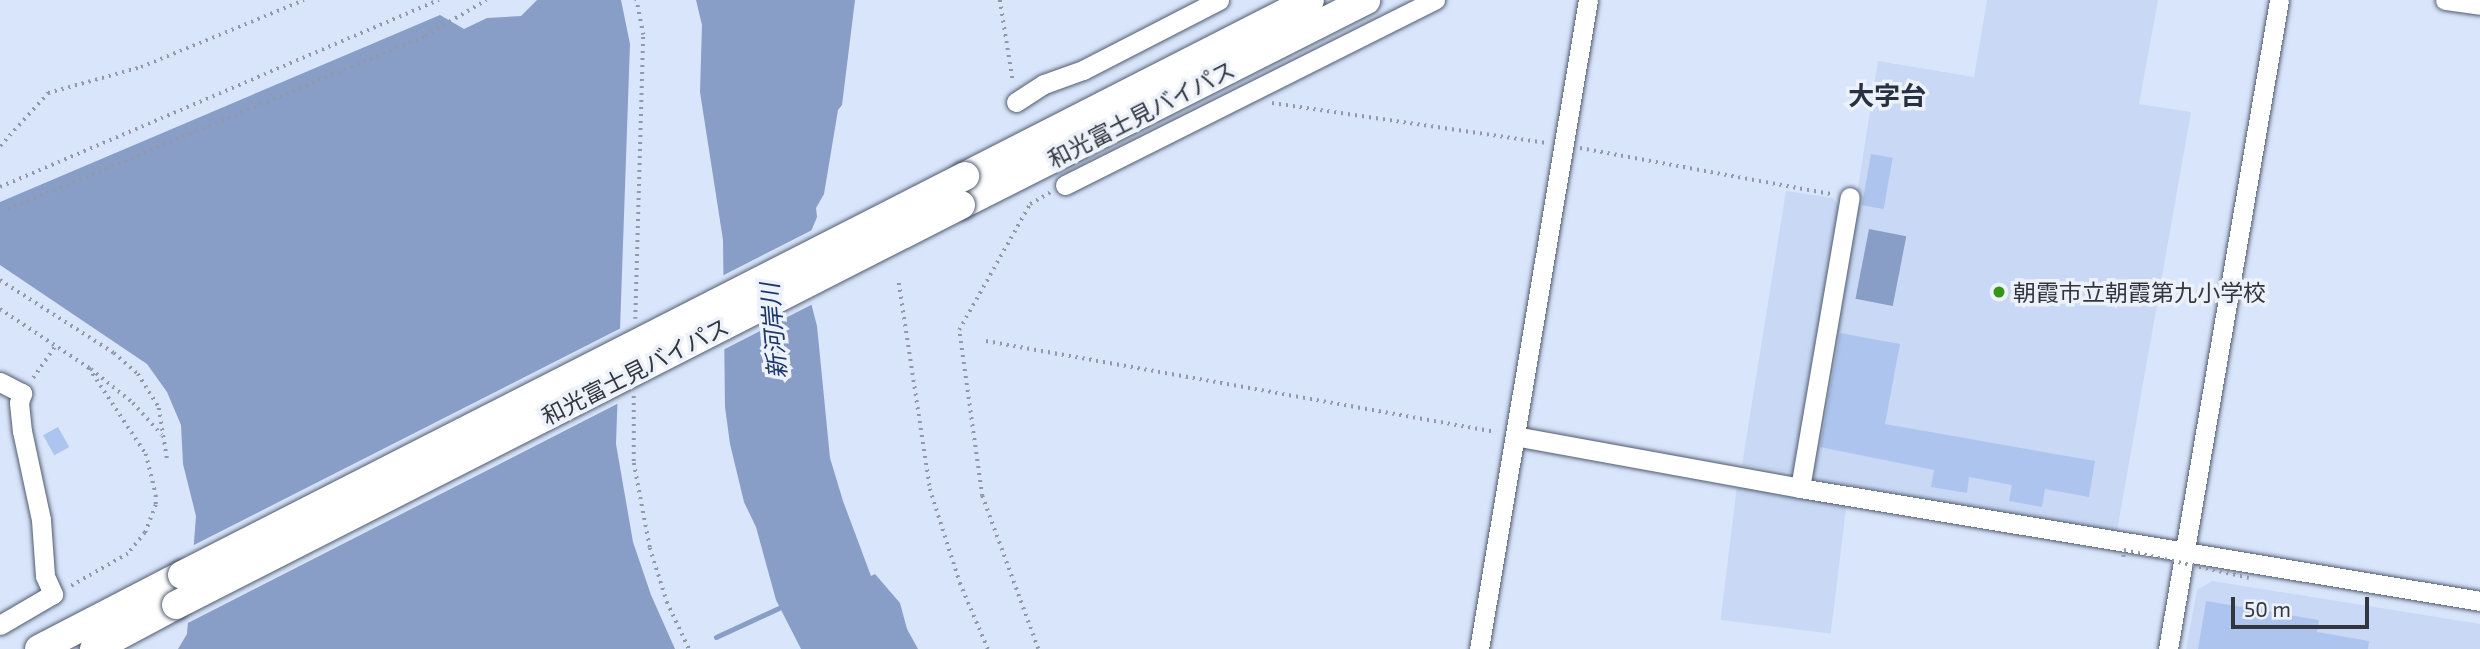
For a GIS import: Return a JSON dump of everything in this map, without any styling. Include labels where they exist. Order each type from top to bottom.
[{"type":"highway","name":"和光富士見バイパス","points":[[39,649],[1310,0]]},
{"type":"highway","name":"和光富士見バイパス","points":[[94,649],[1366,0]]},
{"type":"street","points":[[1016,102],[1044,84],[1083,70],[1219,0]]},
{"type":"street","points":[[1065,185],[1435,0]]},
{"type":"street","points":[[1479,649],[1588,0]]},
{"type":"street","points":[[2168,649],[2279,0]]},
{"type":"street","points":[[2445,0],[2480,5]]},
{"type":"street","points":[[1800,488],[1850,197]]},
{"type":"street","points":[[0,382],[22,393],[19,403],[22,431],[41,520],[45,576],[53,594],[0,625]]},
{"type":"street","points":[[1515,436],[1800,488],[2480,601]]},
{"type":"path","points":[[0,146],[48,93],[141,67],[304,0]]},
{"type":"path","points":[[0,187],[439,0]]},
{"type":"path","points":[[8,209],[425,36],[486,0]]},
{"type":"path","points":[[1000,0],[1016,102]]},
{"type":"path","points":[[1038,649],[982,496],[959,330],[1030,204],[1065,185]]},
{"type":"path","points":[[0,280],[114,353],[138,374],[159,408],[167,458]]},
{"type":"path","points":[[899,283],[930,488],[960,583],[988,649]]},
{"type":"path","points":[[0,309],[89,368],[133,402],[163,437]]},
{"type":"path","points":[[986,341],[1515,436]]},
{"type":"path","points":[[22,393],[56,345]]},
{"type":"path","points":[[53,594],[128,554],[145,533],[156,505],[146,454],[89,368]]},
{"type":"path","points":[[2123,557],[2124,550],[2249,578]]},
{"type":"shaded area","name":"朝霞市立朝霞第九小学校","points":[[1987,0],[2158,0],[2139,104],[2191,112],[2117,531],[1812,479],[1878,61],[1974,77]]},
{"type":"shaded area","points":[[1786,191],[1833,198],[1839,207],[1798,473],[1742,465]]},
{"type":"shaded area","points":[[1737,486],[1847,500],[1831,634],[1721,620]]},
{"type":"shaded area","points":[[2212,581],[2480,624],[2480,649],[2186,649],[2197,590]]},
{"type":"water","points":[[537,0],[621,0],[630,44],[616,444],[633,542],[651,595],[675,649],[178,649],[187,634],[196,516],[183,464],[181,425],[167,392],[147,364],[0,265],[0,202],[440,15],[464,29],[487,18],[521,16]]},
{"type":"water","name":"新河岸川","points":[[696,0],[855,0],[842,105],[838,110],[824,194],[816,208],[817,217],[810,234],[810,299],[817,326],[830,458],[843,501],[871,576],[875,574],[900,603],[907,629],[918,649],[801,649],[776,600],[756,527],[744,502],[730,444],[725,407],[723,240],[700,92],[702,25]]},
{"type":"water","points":[[1869,229],[1906,236],[1893,306],[1855,299]]},
{"type":"pier","points":[[816,228],[815,303],[721,351],[720,277]]},
{"type":"pier","points":[[625,326],[621,402],[184,625],[190,547]]},
{"type":"building","points":[[1871,154],[1893,158],[1884,209],[1862,205]]},
{"type":"building","points":[[1840,333],[1900,344],[1885,424],[2095,461],[2089,497],[2045,489],[2042,507],[2009,501],[2012,485],[1969,477],[1967,493],[1931,487],[1934,470],[1820,447]]},
{"type":"building","points":[[58,427],[69,447],[54,455],[43,435]]},
{"type":"building","points":[[2206,601],[2319,620],[2317,632],[2369,641],[2368,649],[2198,649]]},
{"type":"waterway","points":[[716,637],[783,606]]},
{"type":"place","name":"朝霞市立朝霞第九小学校","points":[[1999,292]]},
{"type":"district","name":"大字台","points":[[1887,95]]}]
